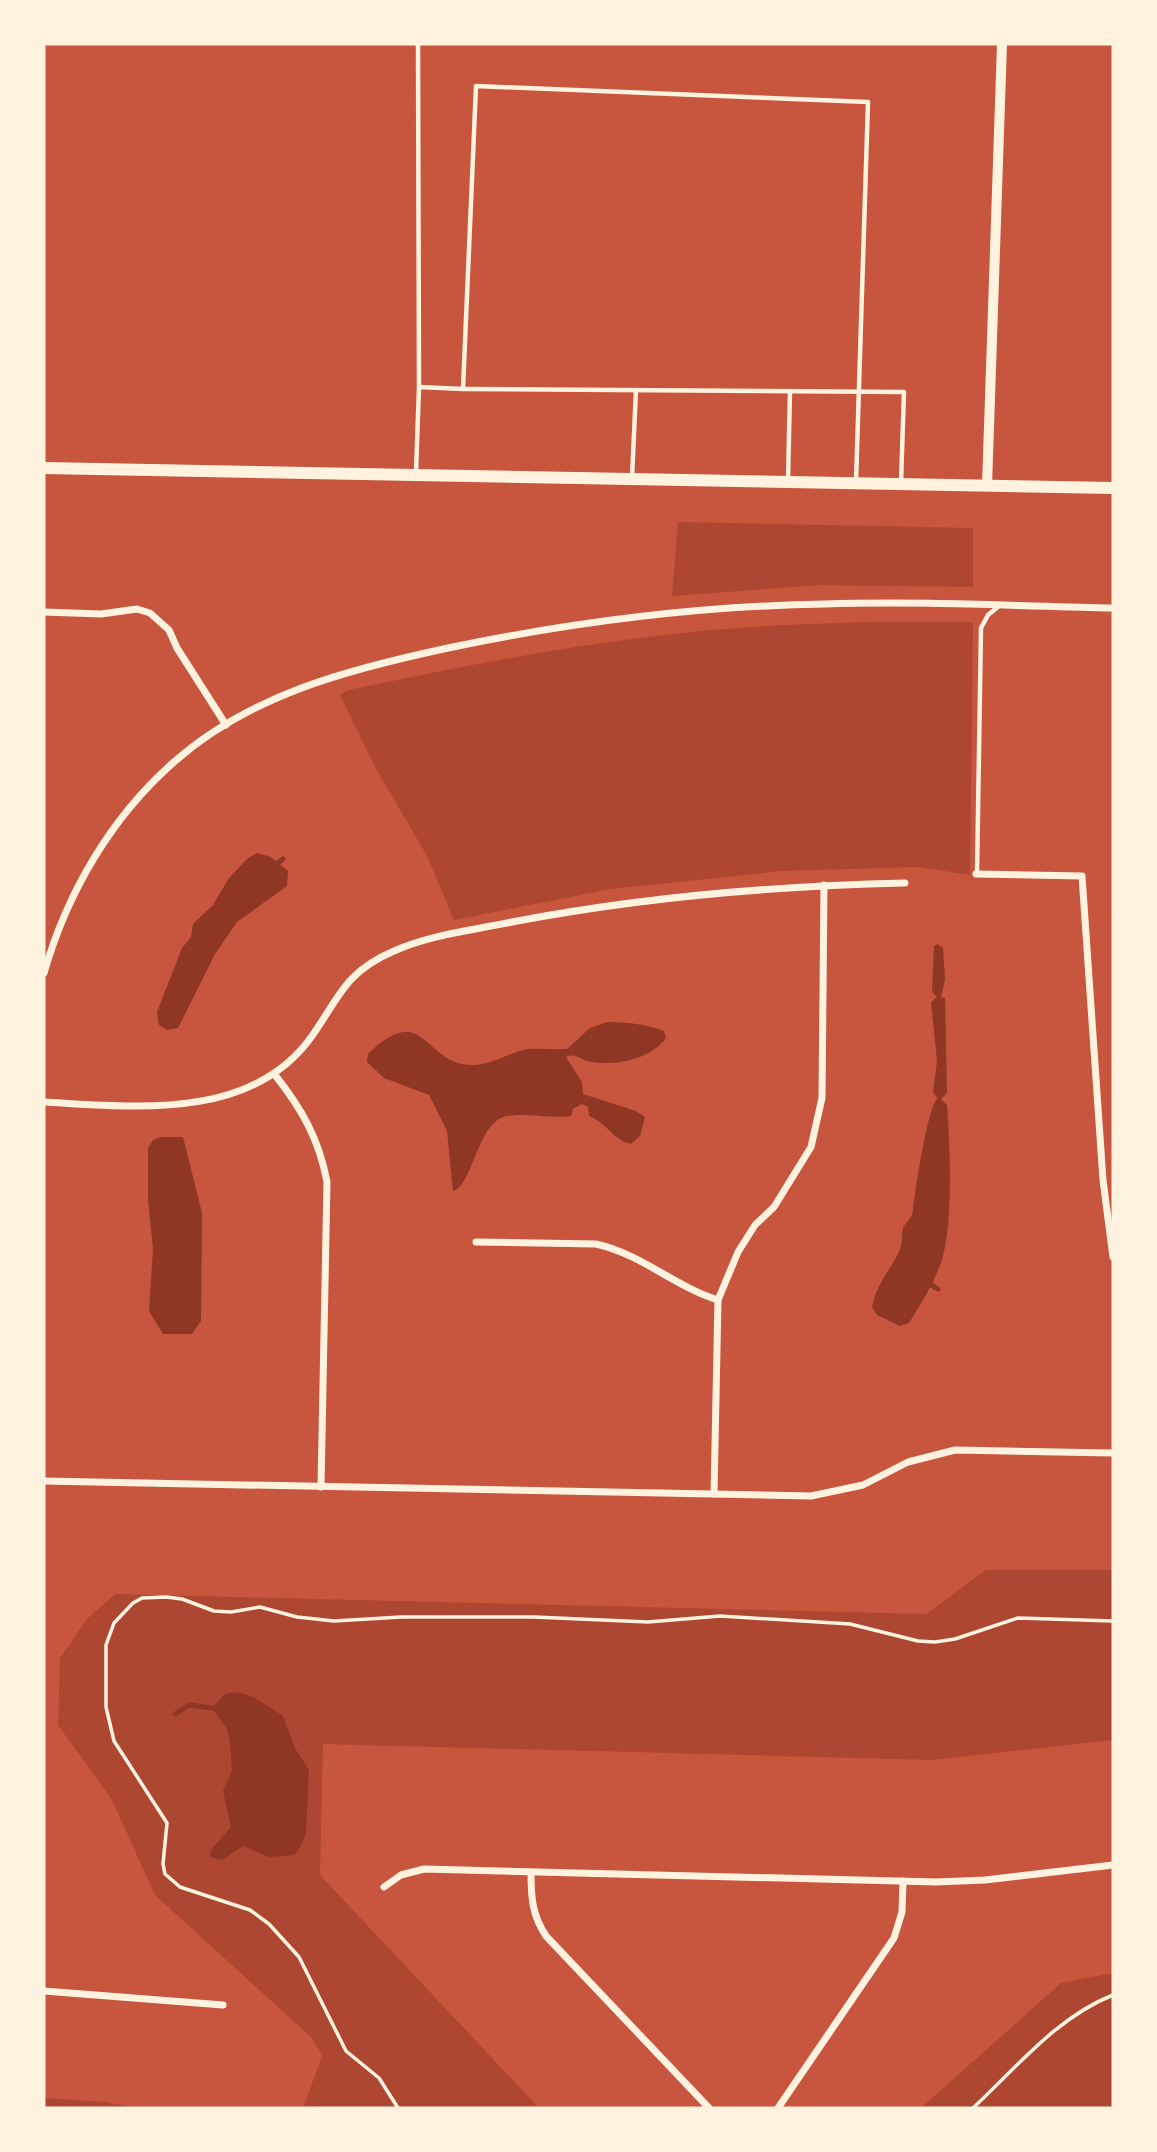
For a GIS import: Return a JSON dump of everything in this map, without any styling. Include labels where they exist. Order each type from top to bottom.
[{"type":"main road","points":[[44,468],[1113,488]]},
{"type":"street","points":[[987,486],[1002,44]]},
{"type":"street","points":[[44,973],[69,901],[103,843],[135,801],[175,761],[226,724],[270,700],[329,677],[397,659],[559,627],[671,612],[821,604],[1113,608]]},
{"type":"street","points":[[44,612],[101,614],[138,610],[150,613],[169,630],[177,648],[226,724]]},
{"type":"street","points":[[976,874],[1082,876],[1101,1154],[1113,1257]]},
{"type":"street","points":[[44,1102],[196,1103],[223,1098],[275,1075],[312,1036],[342,986],[374,960],[415,943],[554,914],[635,902],[824,885],[905,883]]},
{"type":"street","points":[[715,1494],[718,1300],[737,1252],[793,1179],[811,1147],[818,1123],[822,1098],[824,885]]},
{"type":"street","points":[[275,1075],[304,1112],[312,1129],[327,1182],[321,1487]]},
{"type":"street","points":[[476,1242],[596,1244],[615,1248],[685,1287],[718,1300]]},
{"type":"street","points":[[44,1481],[811,1496],[836,1493],[863,1485],[908,1462],[956,1450],[1113,1453]]},
{"type":"street","points":[[384,1887],[401,1875],[424,1870],[903,1881],[985,1880],[1113,1865]]},
{"type":"street","points":[[531,1872],[530,1900],[545,1936],[709,2108]]},
{"type":"street","points":[[778,2108],[894,1938],[902,1912],[903,1881]]},
{"type":"street","points":[[44,1991],[223,2005]]},
{"type":"lane","points":[[415,475],[419,387],[418,44]]},
{"type":"lane","points":[[463,389],[476,86],[868,102],[856,483]]},
{"type":"lane","points":[[419,387],[904,393],[901,484]]},
{"type":"lane","points":[[632,479],[636,390]]},
{"type":"lane","points":[[788,482],[790,391]]},
{"type":"lane","points":[[976,874],[981,628],[988,615],[1000,606]]},
{"type":"path","points":[[398,2108],[379,2078],[346,2051],[299,1957],[277,1933],[250,1910],[180,1887],[165,1874],[163,1864],[167,1823],[114,1741],[106,1707],[106,1645],[114,1623],[133,1603],[142,1598],[166,1597],[182,1599],[214,1611],[231,1612],[260,1607],[297,1617],[334,1621],[401,1617],[555,1617],[648,1622],[720,1616],[850,1624],[918,1641],[935,1642],[964,1636],[1018,1618],[1113,1622]]},
{"type":"path","points":[[973,2108],[1057,2027],[1097,2001],[1113,1995]]},
{"type":"shaded area","points":[[678,522],[973,528],[973,587],[820,585],[672,596]]},
{"type":"shaded area","points":[[973,622],[970,875],[918,867],[782,871],[611,889],[454,920],[427,856],[375,767],[340,695],[348,690],[501,660],[656,636],[814,624]]},
{"type":"shaded area","points":[[257,853],[271,857],[288,871],[287,886],[237,922],[215,954],[178,1028],[167,1030],[159,1025],[157,1012],[182,948],[191,937],[193,924],[213,905],[229,878],[247,859]]},
{"type":"shaded area","points":[[937,944],[943,948],[945,980],[941,997],[945,998],[947,1093],[941,1099],[947,1105],[948,1121],[948,1222],[943,1256],[933,1282],[909,1323],[900,1326],[877,1315],[872,1307],[877,1291],[900,1249],[903,1228],[912,1213],[926,1131],[938,1098],[933,1093],[937,1061],[931,1002],[937,997],[932,992],[934,946]]},
{"type":"shaded area","points":[[607,1022],[636,1024],[664,1031],[666,1038],[659,1046],[630,1060],[597,1063],[575,1056],[566,1057],[582,1082],[583,1094],[636,1111],[645,1117],[640,1136],[631,1144],[625,1142],[589,1116],[588,1107],[582,1104],[573,1109],[571,1116],[506,1116],[491,1126],[465,1180],[453,1191],[447,1131],[429,1095],[384,1078],[367,1062],[368,1054],[387,1039],[402,1033],[413,1033],[455,1062],[478,1065],[529,1049],[567,1049],[590,1028]]},
{"type":"shaded area","points":[[160,1137],[183,1137],[202,1213],[201,1321],[192,1334],[163,1334],[149,1311],[153,1249],[148,1200],[148,1148],[153,1140]]},
{"type":"shaded area","points":[[986,1570],[1113,1570],[1113,1740],[932,1760],[323,1744],[320,1875],[539,2108],[303,2108],[322,2056],[312,2038],[155,1895],[112,1800],[58,1725],[60,1658],[87,1619],[115,1594],[926,1614]]},
{"type":"shaded area","points":[[237,1692],[254,1697],[283,1716],[295,1748],[309,1770],[306,1833],[294,1855],[269,1857],[243,1846],[222,1860],[210,1857],[211,1850],[231,1827],[223,1791],[232,1771],[227,1729],[212,1708],[225,1694]]},
{"type":"shaded area","points":[[1113,1973],[1113,2108],[921,2108],[1061,1983]]},
{"type":"shaded area","points":[[44,2098],[106,2102],[134,2108],[44,2108]]},
{"type":"waterway","points":[[277,864],[283,859]]},
{"type":"waterway","points":[[931,1285],[938,1289]]},
{"type":"waterway","points":[[175,1714],[189,1705],[212,1708]]}]
